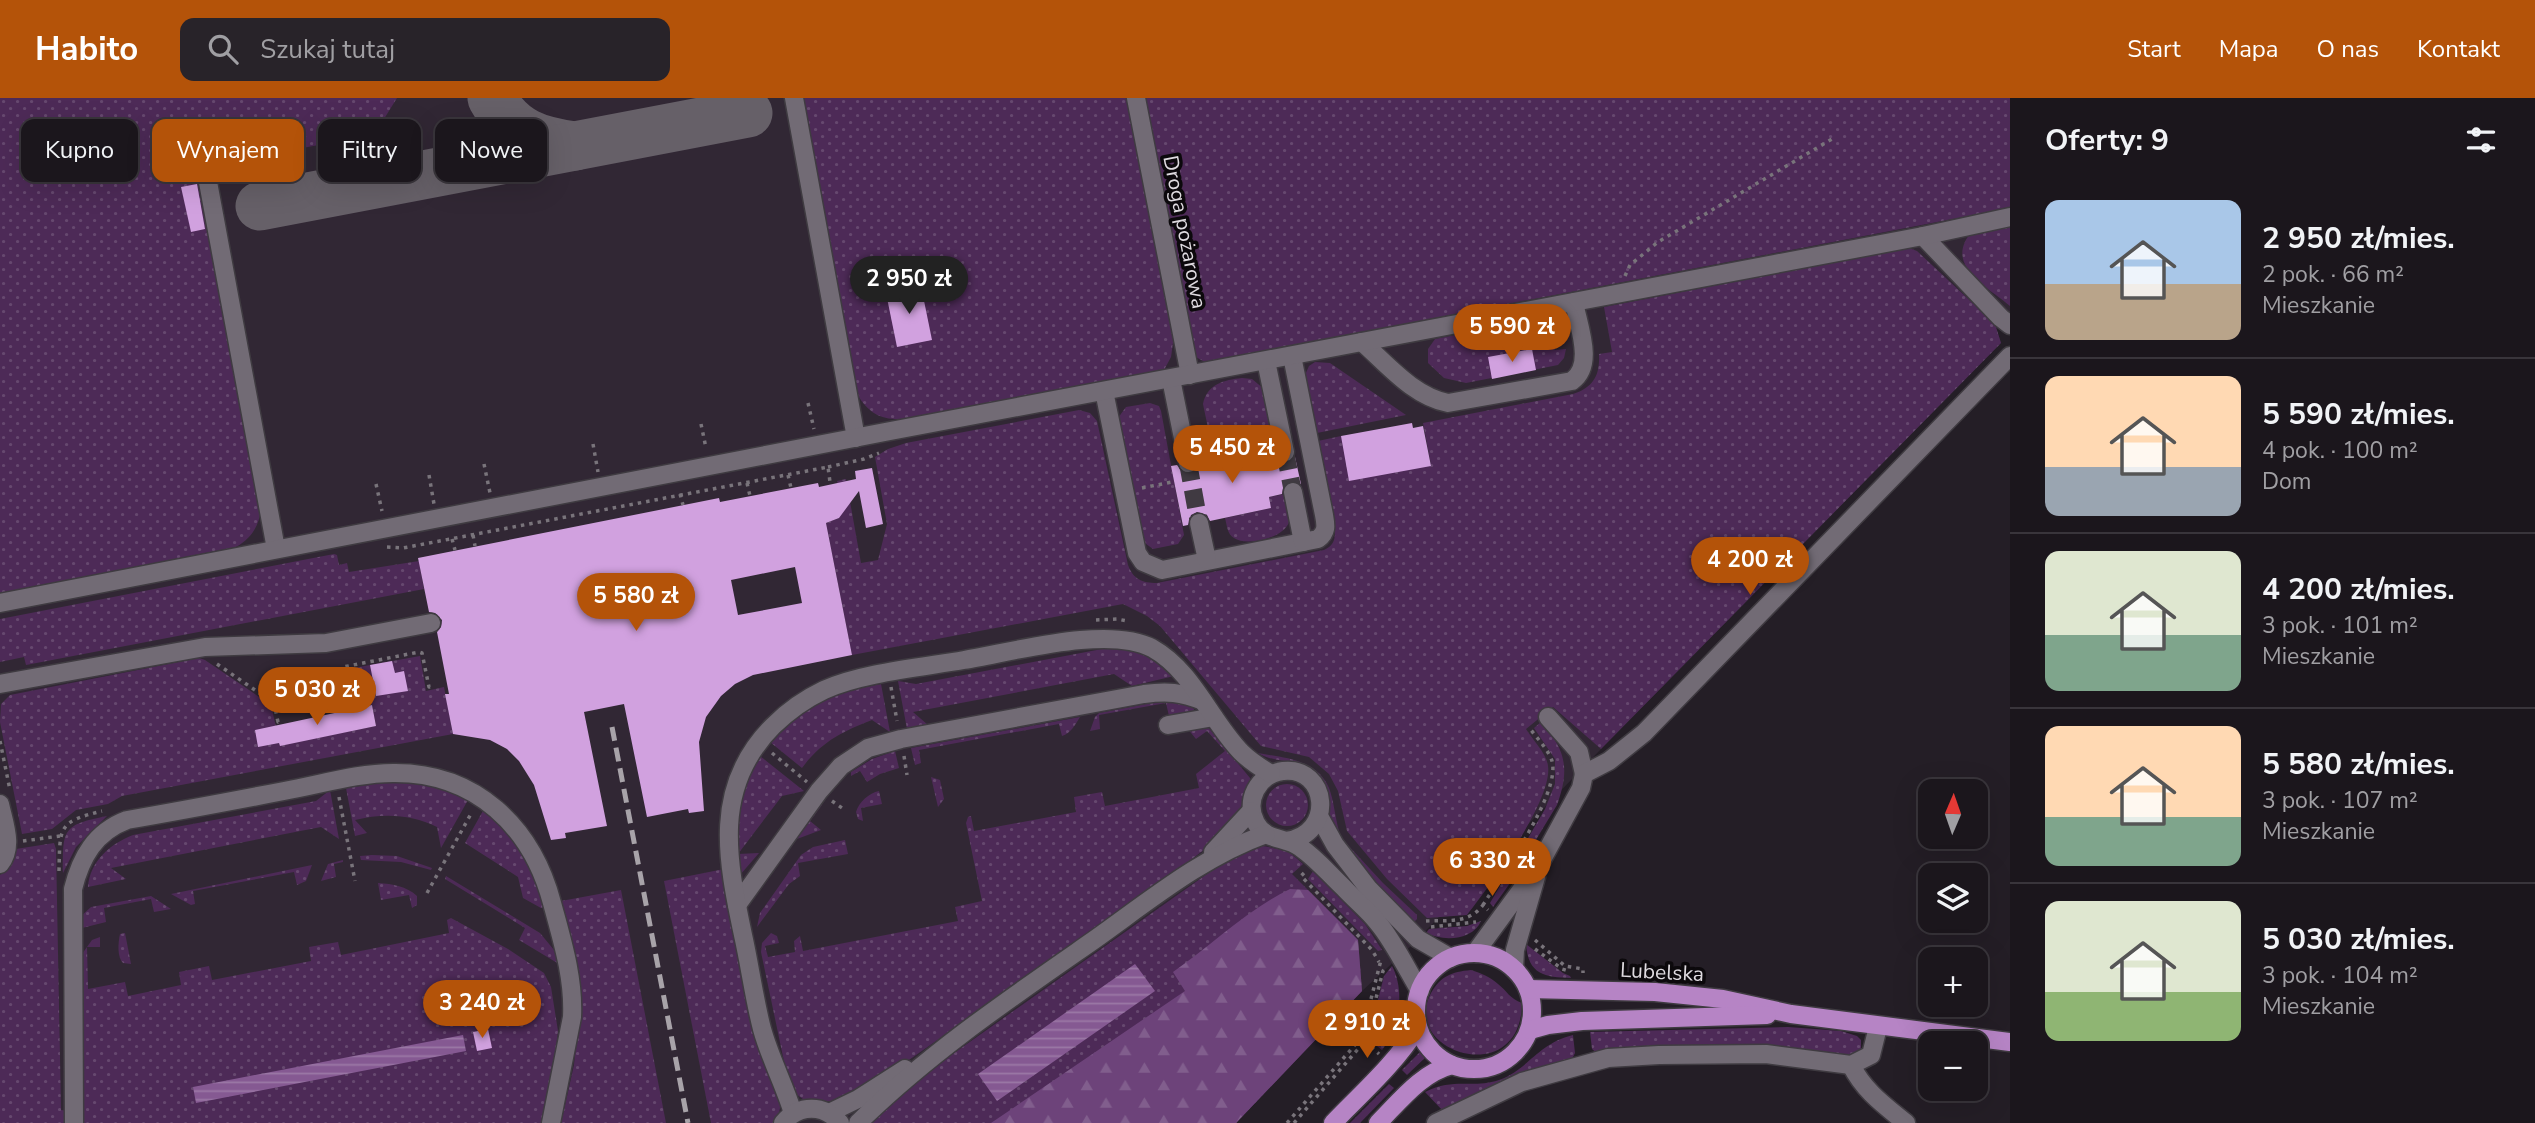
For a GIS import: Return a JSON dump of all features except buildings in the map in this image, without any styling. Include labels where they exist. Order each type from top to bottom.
[{"type":"main road","points":[[1378,1123],[1427,1075],[1439,1068],[1452,1065],[1475,1069],[1498,1064],[1517,1050],[1530,1030],[1533,1009],[1528,989],[1514,969],[1496,957],[1475,953],[1451,958],[1429,975],[1420,991],[1416,1009],[1418,1027],[1434,1053],[1452,1065]]},
{"type":"main road","name":"Lubelska","points":[[1528,989],[1655,992],[1723,999],[1791,1014],[2010,1042]]},
{"type":"main road","name":"Lubelska","points":[[1530,1030],[1582,1021],[1791,1014]]},
{"type":"main road","points":[[1333,1123],[1391,1065],[1418,1027]]},
{"type":"street","points":[[794,98],[856,438]]},
{"type":"street","name":"Droga pożarowa","points":[[1136,98],[1190,375]]},
{"type":"street","points":[[208,182],[276,549]]},
{"type":"street","points":[[0,603],[1923,236],[2010,217]]},
{"type":"street","points":[[1923,236],[2010,325]]},
{"type":"street","points":[[1362,342],[1419,393],[1448,403],[1572,381],[1579,376],[1584,356],[1574,302]]},
{"type":"street","points":[[1104,391],[1137,553],[1143,562],[1162,570],[1318,539],[1326,528],[1292,356]]},
{"type":"street","points":[[1584,774],[1609,761],[1644,733],[2010,356]]},
{"type":"street","points":[[1266,361],[1285,452]]},
{"type":"street","points":[[1171,379],[1188,463]]},
{"type":"street","points":[[1293,492],[1303,542]]},
{"type":"street","points":[[1199,523],[1207,560]]},
{"type":"street","points":[[0,684],[205,647],[326,643],[431,623]]},
{"type":"street","points":[[1266,834],[1199,866],[933,1056],[835,1118],[811,1108],[788,1118],[762,1028],[728,846],[731,801],[737,777],[758,742],[785,714],[805,700],[838,684],[1076,641],[1110,638],[1151,648],[1179,670],[1241,752],[1271,774]]},
{"type":"street","points":[[737,905],[819,791],[841,766],[868,748],[901,739],[1144,694],[1170,691],[1203,701]]},
{"type":"street","points":[[1168,725],[1214,717]]},
{"type":"street","points":[[1475,953],[1538,867],[1581,788],[1584,774],[1579,752],[1548,717]]},
{"type":"street","points":[[1286,841],[1310,831],[1319,816],[1320,798],[1312,782],[1289,771],[1271,774],[1257,786],[1251,811],[1254,820],[1266,834],[1299,846],[1379,924],[1420,991]]},
{"type":"street","points":[[74,1123],[73,889],[81,864],[94,841],[114,825],[127,820],[393,773],[442,780],[481,797],[495,806],[515,827],[532,852],[548,888],[570,973],[572,1017],[551,1123]]},
{"type":"street","points":[[0,864],[6,857],[8,844],[1,809]]},
{"type":"street","points":[[1199,866],[1251,811]]},
{"type":"street","points":[[1319,816],[1335,845],[1368,888],[1418,939],[1451,958]]},
{"type":"street","points":[[1514,969],[1515,950],[1538,867]]},
{"type":"street","points":[[1436,1123],[1522,1082],[1579,1064],[1618,1057],[1766,1054],[1851,1065],[1871,1055],[1878,1027]]},
{"type":"street","points":[[858,1123],[933,1056]]},
{"type":"street","points":[[1851,1065],[1860,1082],[1874,1098],[1906,1123]]},
{"type":"path","points":[[1617,294],[1630,265],[1658,242],[1832,139]]},
{"type":"path","points":[[701,424],[706,453]]},
{"type":"path","points":[[593,444],[598,474]]},
{"type":"path","points":[[377,547],[403,548],[747,483],[864,459],[888,449]]},
{"type":"path","points":[[484,464],[490,495]]},
{"type":"path","points":[[828,467],[831,482]]},
{"type":"path","points":[[429,475],[434,506]]},
{"type":"path","points":[[788,475],[791,488]]},
{"type":"path","points":[[1124,491],[1172,482]]},
{"type":"path","points":[[747,483],[750,496]]},
{"type":"path","points":[[680,494],[683,505]]},
{"type":"path","points":[[473,535],[475,546]]},
{"type":"path","points":[[452,539],[454,550]]},
{"type":"path","points":[[339,710],[342,710],[337,674],[343,667],[422,653],[429,687],[433,686]]},
{"type":"path","points":[[213,662],[274,703],[278,722],[282,720]]},
{"type":"path","points":[[1483,905],[1520,846],[1551,788],[1552,760],[1531,730]]},
{"type":"path","points":[[0,741],[15,811],[1,809]]},
{"type":"path","points":[[758,742],[845,810]]},
{"type":"path","points":[[337,782],[355,881]]},
{"type":"path","points":[[427,893],[481,797]]},
{"type":"path","points":[[8,844],[61,836]]},
{"type":"path","points":[[1317,861],[1301,876],[1372,950],[1380,962]]},
{"type":"path","points":[[1294,1123],[1365,1041]]},
{"type":"path","points":[[1287,1123],[1356,1045]]},
{"type":"shaded area","points":[[0,98],[2010,98],[2010,312],[1995,324],[2001,343],[1411,946],[1362,991],[1236,1123],[0,1123]]},
{"type":"shaded area","points":[[0,98],[397,98],[384,119],[318,119],[318,145],[304,148],[304,119],[152,119],[152,182],[200,182],[261,506],[259,519],[247,539],[236,547],[0,593]]},
{"type":"shaded area","points":[[801,98],[1129,98],[1174,335],[1171,357],[1164,370],[903,419],[882,417],[871,411],[857,394]]},
{"type":"shaded area","points":[[1143,98],[2010,98],[2010,208],[1205,362],[1194,356]]},
{"type":"shaded area","points":[[2010,226],[2010,306],[1981,284],[1966,267],[1963,246],[1969,235]]},
{"type":"shaded area","points":[[1909,248],[1917,251],[1995,324],[2001,343],[1601,749],[1553,707],[1526,729],[1547,761],[1547,781],[1541,800],[1518,843],[1467,915],[1427,918],[1387,879],[1347,831],[1338,791],[1329,774],[1309,757],[1261,746],[1160,626],[1123,604],[852,655],[826,523],[839,518],[843,507],[837,481],[846,479],[861,563],[878,560],[887,524],[875,457],[888,449],[906,443],[1079,410],[1090,413],[1097,421],[1128,565],[1139,579],[1157,583],[1324,550],[1334,541],[1335,532],[1318,441],[1341,436],[1431,465],[1423,423],[1573,394],[1591,384],[1597,374],[1599,354],[1612,352],[1604,307]]},
{"type":"shaded area","points":[[1544,317],[1558,324],[1564,335],[1553,337],[1555,350],[1566,349],[1564,358],[1558,365],[1466,383],[1444,378],[1428,363],[1428,349],[1435,339]]},
{"type":"shaded area","points":[[1315,362],[1330,363],[1406,415],[1317,433],[1305,375],[1309,366]]},
{"type":"shaded area","points":[[1242,378],[1252,379],[1264,389],[1276,453],[1260,457],[1258,448],[1214,457],[1203,404],[1205,397],[1217,384]]},
{"type":"shaded area","points":[[1150,403],[1159,406],[1161,411],[1184,535],[1178,544],[1153,549],[1142,541],[1118,418],[1126,407]]},
{"type":"shaded area","points":[[1285,494],[1289,522],[1280,533],[1247,542],[1230,534],[1225,518],[1271,508],[1269,497]]},
{"type":"shaded area","points":[[337,555],[339,565],[347,563],[349,572],[419,561],[424,589],[26,665],[24,657],[0,662],[0,619]]},
{"type":"shaded area","points":[[1118,646],[1146,650],[1174,676],[1132,686],[1114,674],[913,712],[928,725],[907,729],[898,681],[916,684]]},
{"type":"shaded area","points":[[420,656],[426,691],[444,687],[453,734],[122,796],[108,804],[76,810],[52,829],[22,834],[0,722],[1,704],[10,695],[199,658],[271,705],[280,745],[376,726],[372,705],[346,710],[341,675],[348,669]]},
{"type":"shaded area","points":[[881,684],[890,732],[872,720],[861,724],[825,744],[802,768],[770,742],[795,719],[820,703],[848,692]]},
{"type":"shaded area","points":[[1172,699],[1188,702],[1194,713],[1169,716],[1166,703],[1099,715],[1100,729],[1090,731],[1099,713]]},
{"type":"shaded area","points":[[1080,717],[1070,731],[1062,736],[1059,724],[919,750],[921,763],[915,765],[911,748]]},
{"type":"shaded area","points":[[1541,722],[1556,742],[1563,760],[1561,792],[1557,805],[1493,907],[1490,903],[1545,809],[1555,784],[1555,759],[1534,728]]},
{"type":"shaded area","points":[[1207,726],[1251,782],[1243,809],[1227,832],[1149,892],[906,1062],[835,1102],[803,1099],[796,1094],[785,1066],[761,952],[762,943],[771,933],[777,936],[779,943],[765,946],[768,957],[795,952],[794,941],[800,936],[803,951],[958,921],[955,907],[982,901],[966,823],[968,817],[971,816],[974,831],[1076,812],[1074,797],[1102,792],[1105,806],[1199,788],[1196,774],[1225,751],[1207,731],[1196,739],[1187,728]]},
{"type":"shaded area","points":[[895,751],[899,768],[880,774],[867,782],[860,771],[851,776],[851,772],[872,759]]},
{"type":"shaded area","points":[[1258,753],[1299,762],[1316,771],[1324,778],[1331,793],[1339,831],[1335,837],[1329,818],[1327,792],[1315,772],[1299,764],[1268,758]]},
{"type":"shaded area","points":[[760,756],[804,791],[782,796],[738,854],[759,853],[740,875],[735,845],[738,814],[746,783]]},
{"type":"shaded area","points":[[931,777],[940,780],[944,799],[938,807]]},
{"type":"shaded area","points":[[394,781],[436,787],[468,800],[441,848],[437,827],[407,817],[376,816],[355,820],[367,833],[355,836],[346,788]]},
{"type":"shaded area","points":[[1287,784],[1302,790],[1308,805],[1302,820],[1287,826],[1272,820],[1266,805],[1272,790]]},
{"type":"shaded area","points":[[330,790],[339,839],[321,827],[111,868],[126,879],[88,887],[97,861],[117,843],[133,835],[316,801]]},
{"type":"shaded area","points":[[879,791],[882,804],[861,808],[863,821],[858,819],[856,812],[859,805],[868,796]]},
{"type":"shaded area","points":[[819,803],[822,805],[810,821],[821,830],[797,839],[745,909],[745,903]]},
{"type":"shaded area","points":[[484,809],[523,853],[537,879],[544,907],[541,908],[523,898],[518,877],[465,843]]},
{"type":"shaded area","points":[[107,816],[76,847],[63,873],[65,838],[68,831],[73,826]]},
{"type":"shaded area","points":[[845,840],[848,854],[798,863],[800,876],[789,884],[757,927],[760,913],[801,855],[813,847]]},
{"type":"shaded area","points":[[54,843],[61,1110],[68,1111],[65,1123],[0,1123],[0,875],[8,867],[16,849]]},
{"type":"shaded area","points":[[1346,843],[1417,915],[1413,923],[1383,896],[1343,845]]},
{"type":"shaded area","points":[[1258,845],[1288,851],[1303,864],[1292,874],[1358,940],[1362,991],[1236,1123],[867,1123],[933,1068],[1224,862]]},
{"type":"shaded area","points":[[360,856],[397,856],[432,868],[431,870],[401,862],[361,860]]},
{"type":"shaded area","points":[[343,860],[334,864],[336,877],[321,881],[328,864]]},
{"type":"shaded area","points":[[312,865],[306,881],[297,885],[294,872],[193,891],[195,904],[191,905],[171,894]]},
{"type":"shaded area","points":[[724,869],[781,1102],[774,1123],[711,1123],[664,881]]},
{"type":"shaded area","points":[[1313,871],[1365,924],[1382,950],[1378,951],[1308,879]]},
{"type":"shaded area","points":[[446,876],[540,933],[554,950],[559,964],[519,940],[525,928],[445,879]]},
{"type":"shaded area","points":[[378,883],[408,890],[417,896],[417,905],[412,908],[409,895],[381,900]]},
{"type":"shaded area","points":[[621,890],[666,1123],[561,1123],[574,1065],[579,1013],[561,901]]},
{"type":"shaded area","points":[[151,896],[171,909],[154,912],[151,899],[104,908],[106,922],[82,928],[78,919],[91,907]]},
{"type":"shaded area","points":[[451,918],[508,949],[544,973],[551,987],[558,1031],[553,1073],[542,1123],[82,1123],[82,954],[87,947],[88,989],[125,982],[128,996],[181,985],[179,972],[209,966],[212,980],[311,961],[309,947],[338,942],[341,955],[449,933],[447,920]]},
{"type":"shaded area","points":[[1481,921],[1472,932],[1457,938],[1441,938],[1426,933],[1429,929],[1467,926]]},
{"type":"shaded area","points":[[125,933],[131,964],[123,963],[119,954],[120,934]]},
{"type":"shaded area","points":[[100,937],[100,947],[87,947],[92,940]]},
{"type":"shaded area","points":[[1526,944],[1571,978],[1553,977],[1534,968],[1527,954]]},
{"type":"shaded area","points":[[1135,964],[1155,991],[997,1101],[978,1074]]},
{"type":"shaded area","points":[[1392,966],[1398,986],[1399,1009],[1393,1031],[1382,1050],[1368,1039],[1384,976]]},
{"type":"shaded area","points":[[1471,970],[1492,979],[1522,1003],[1516,1030],[1503,1047],[1484,1054],[1464,1053],[1445,1045],[1432,1032],[1426,1014],[1431,993],[1443,979]]},
{"type":"shaded area","points":[[1788,1027],[1841,1031],[1857,1036],[1861,1040],[1861,1051],[1852,1057],[1598,1054],[1592,1049],[1590,1032]]},
{"type":"shaded area","points":[[463,1035],[466,1051],[196,1103],[193,1087]]},
{"type":"shaded area","points":[[1573,1035],[1575,1053],[1572,1059],[1521,1073],[1443,1111],[1425,1092],[1445,1085],[1480,1084],[1499,1080],[1518,1070],[1550,1044]]},
{"type":"shaded area","points":[[1423,1049],[1428,1055],[1407,1075],[1402,1070]]},
{"type":"shaded area","points":[[1389,1084],[1394,1088],[1360,1123],[1350,1123]]},
{"type":"green space","points":[[1290,889],[1308,890],[1358,940],[1362,991],[1236,1123],[991,1123],[1185,991],[1173,972],[1244,917]]},
{"type":"taxiway","points":[[492,98],[508,120],[527,133],[575,146]]},
{"type":"taxiway","points":[[260,206],[748,113]]},
{"type":"tunnel","points":[[1285,452],[1293,492]]},
{"type":"tunnel","points":[[1188,463],[1199,523]]},
{"type":"railway","points":[[612,727],[688,1123]]}]
